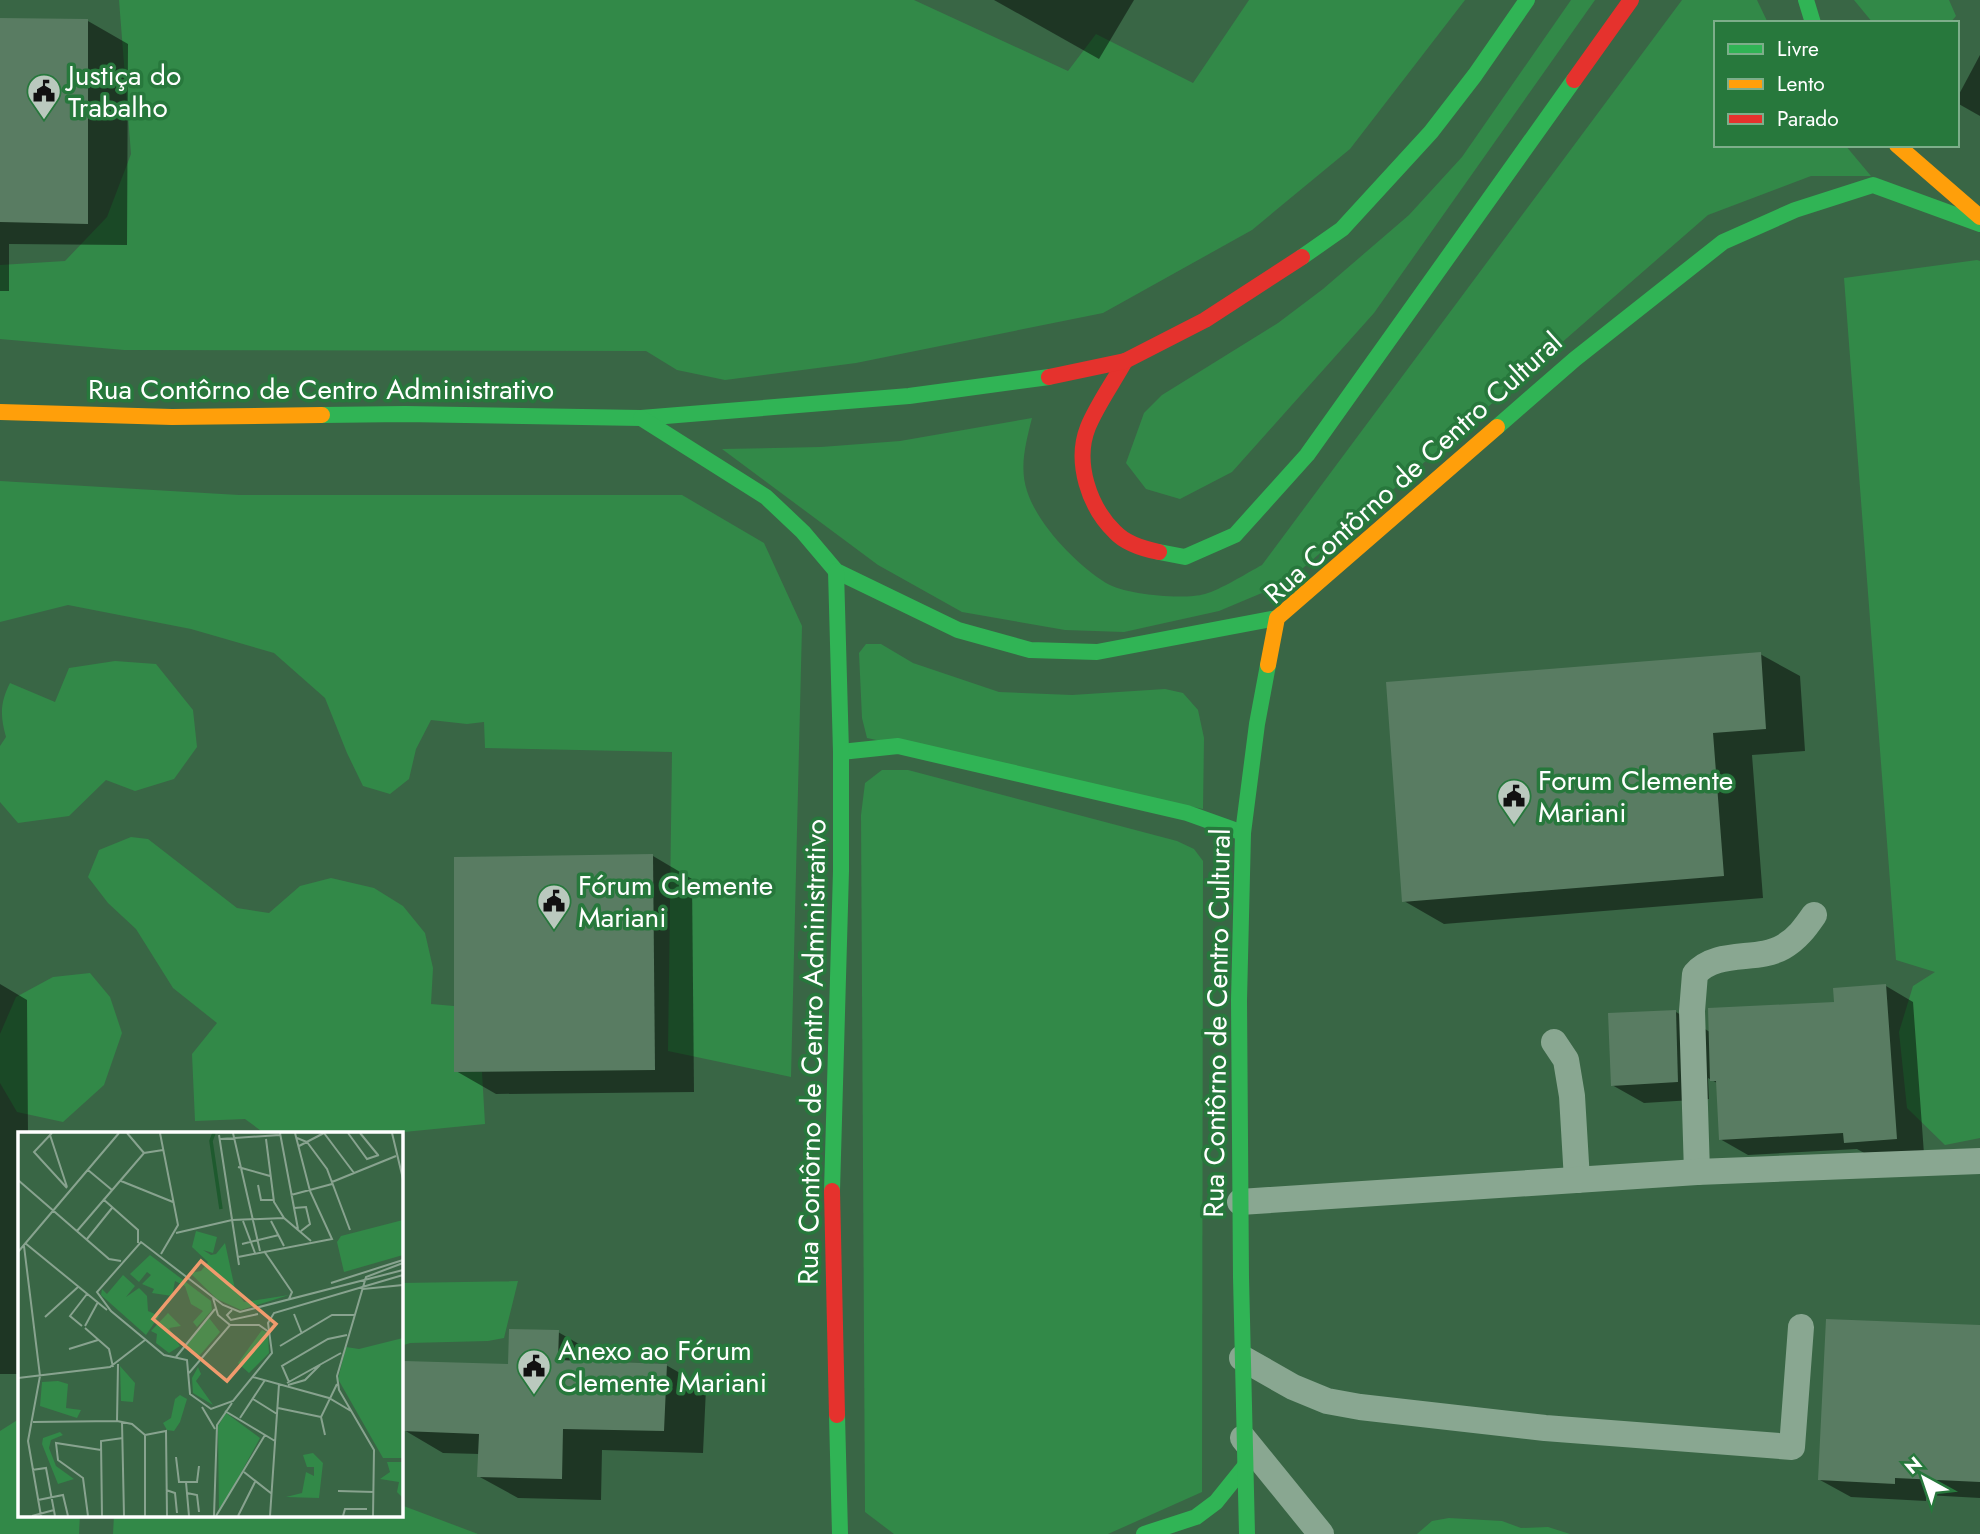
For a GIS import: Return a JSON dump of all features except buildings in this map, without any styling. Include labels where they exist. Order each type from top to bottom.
[{"type":"street","name":"Rua Contôrno de Centro Administrativo","points":[[0,412],[172,417],[405,414],[641,418],[909,396],[1046,378],[1125,361],[1205,320],[1342,229],[1431,132],[1527,0]]},
{"type":"street","points":[[1125,361],[1087,429],[1082,465],[1095,507],[1116,534],[1141,548],[1185,557],[1235,536],[1307,455],[1631,0]]},
{"type":"street","points":[[1806,0],[1812,21]]},
{"type":"street","points":[[1899,147],[1980,217]]},
{"type":"street","name":"Rua Contôrno de Centro Cultural","points":[[1247,1534],[1240,1202],[1242,833],[1257,724],[1277,618],[1575,359],[1723,242],[1795,210],[1873,186],[1980,224]]},
{"type":"street","points":[[641,418],[766,497],[803,532],[836,571],[958,630],[1031,650],[1097,652],[1277,618]]},
{"type":"street","name":"Rua Contôrno de Centro Administrativo","points":[[836,571],[841,871],[832,1186],[843,1531]]},
{"type":"street","points":[[841,752],[898,746],[1187,813],[1242,833]]},
{"type":"street","points":[[1144,1534],[1196,1517],[1216,1502],[1245,1466]]},
{"type":"lane","points":[[1697,1172],[1692,1011],[1695,974],[1709,963],[1781,949],[1797,937],[1814,915]]},
{"type":"lane","points":[[1554,1042],[1566,1059],[1572,1096],[1577,1180]]},
{"type":"lane","points":[[1240,1202],[1697,1172],[1980,1161]]},
{"type":"lane","points":[[1242,1357],[1293,1387],[1328,1401],[1360,1407],[1545,1428],[1792,1447],[1801,1327]]},
{"type":"lane","points":[[1243,1438],[1321,1534]]},
{"type":"green space","points":[[119,0],[914,0],[1068,71],[1096,34],[1193,83],[1249,0],[1465,0],[1350,149],[1252,230],[1103,313],[856,363],[725,380],[677,370],[646,351],[124,350],[0,339],[0,265],[65,261],[107,217],[131,154]]},
{"type":"green space","points":[[1571,0],[1595,0],[1374,313],[1232,472],[1180,499],[1146,489],[1126,463],[1144,413],[1162,395],[1278,323],[1323,289],[1409,215],[1462,157]]},
{"type":"green space","points":[[1682,0],[1757,0],[1767,21],[1714,21],[1714,147],[1847,147],[1871,176],[1811,176],[1708,215],[1303,568],[1274,588],[1219,611],[1124,632],[1065,630],[962,612],[878,565],[722,449],[821,447],[900,441],[1032,418],[1023,464],[1032,504],[1059,543],[1106,583],[1140,593],[1195,596],[1218,589],[1262,565]]},
{"type":"green space","points":[[1854,0],[1949,0],[1956,16],[1952,21],[1871,21]]},
{"type":"green space","points":[[1980,261],[1980,1138],[1945,1145],[1907,1108],[1899,1032],[1913,986],[1935,972],[1896,960],[1844,278]]},
{"type":"green space","points":[[0,481],[239,495],[682,495],[764,543],[802,626],[791,1077],[668,1051],[672,752],[485,748],[484,722],[467,724],[431,720],[416,749],[409,779],[390,794],[363,786],[325,698],[274,653],[191,629],[68,605],[0,622]]},
{"type":"green space","points":[[866,644],[881,644],[913,663],[999,692],[1072,695],[1165,689],[1183,693],[1198,710],[1204,738],[1203,809],[867,738],[862,718],[859,653]]},
{"type":"green space","points":[[115,661],[156,664],[193,710],[197,747],[174,779],[135,791],[106,780],[69,816],[18,823],[0,802],[0,746],[6,737],[2,709],[10,683],[55,702],[69,668]]},
{"type":"green space","points":[[882,770],[908,770],[1177,841],[1194,849],[1203,861],[1202,1492],[1108,1534],[894,1534],[865,1512],[861,815],[865,783]]},
{"type":"green space","points":[[131,837],[148,839],[237,908],[269,913],[300,886],[331,878],[374,888],[403,906],[425,933],[433,968],[431,1004],[454,1006],[455,1072],[482,1072],[485,1124],[402,1132],[263,1132],[245,1119],[195,1121],[192,1054],[217,1023],[173,988],[136,929],[108,903],[88,877],[99,850]]},
{"type":"green space","points":[[90,973],[110,997],[122,1033],[104,1085],[63,1122],[17,1112],[0,1083],[0,1034],[16,997],[53,977]]},
{"type":"green space","points":[[518,1281],[504,1338],[402,1346],[402,1283]]},
{"type":"green space","points":[[18,1420],[18,1516],[80,1516],[79,1534],[0,1534],[0,1431]]},
{"type":"green space","points":[[402,1505],[478,1534],[113,1534],[114,1516],[402,1516]]},
{"type":"green space","points":[[1449,1518],[1502,1521],[1521,1528],[1548,1527],[1570,1534],[1417,1534],[1432,1521]]},
{"type":"traffic: fast","points":[[1302,257],[1342,229],[1431,132],[1527,0]]},
{"type":"traffic: fast","points":[[1806,0],[1812,21]]},
{"type":"traffic: fast","points":[[1159,552],[1185,557],[1235,535],[1307,455],[1574,80]]},
{"type":"traffic: fast","points":[[1497,427],[1575,359],[1723,242],[1795,210],[1873,185],[1980,224]]},
{"type":"traffic: fast","points":[[322,415],[641,418],[909,396],[1049,377]]},
{"type":"traffic: fast","points":[[641,418],[766,497],[803,532],[836,571],[958,630],[1030,650],[1097,652],[1277,618]]},
{"type":"traffic: fast","points":[[832,1191],[841,871],[836,571]]},
{"type":"traffic: fast","points":[[1247,1534],[1241,1277],[1239,1000],[1243,833],[1257,724],[1268,665]]},
{"type":"traffic: fast","points":[[841,752],[898,746],[1187,813],[1243,833]]},
{"type":"traffic: fast","points":[[837,1415],[840,1534]]},
{"type":"traffic: fast","points":[[1144,1534],[1196,1517],[1216,1502],[1245,1466]]},
{"type":"traffic: slow","points":[[1899,147],[1980,217]]},
{"type":"traffic: slow","points":[[0,412],[172,417],[322,415]]},
{"type":"traffic: slow","points":[[1268,665],[1277,618],[1497,427]]},
{"type":"traffic: jam","points":[[1574,80],[1631,0]]},
{"type":"traffic: jam","points":[[1049,377],[1125,361],[1205,320],[1302,257]]},
{"type":"traffic: jam","points":[[1125,361],[1088,427],[1083,455],[1086,483],[1098,510],[1119,536],[1141,548],[1159,552]]},
{"type":"traffic: jam","points":[[832,1191],[837,1415]]},
{"type":"place","name":"Justiça do Trabalho","points":[[44,121]]},
{"type":"place","name":"Forum Clemente Mariani","points":[[1514,826]]},
{"type":"place","name":"Fórum Clemente Mariani","points":[[554,931]]},
{"type":"place","name":"Anexo ao Fórum Clemente Mariani","points":[[534,1396]]}]
